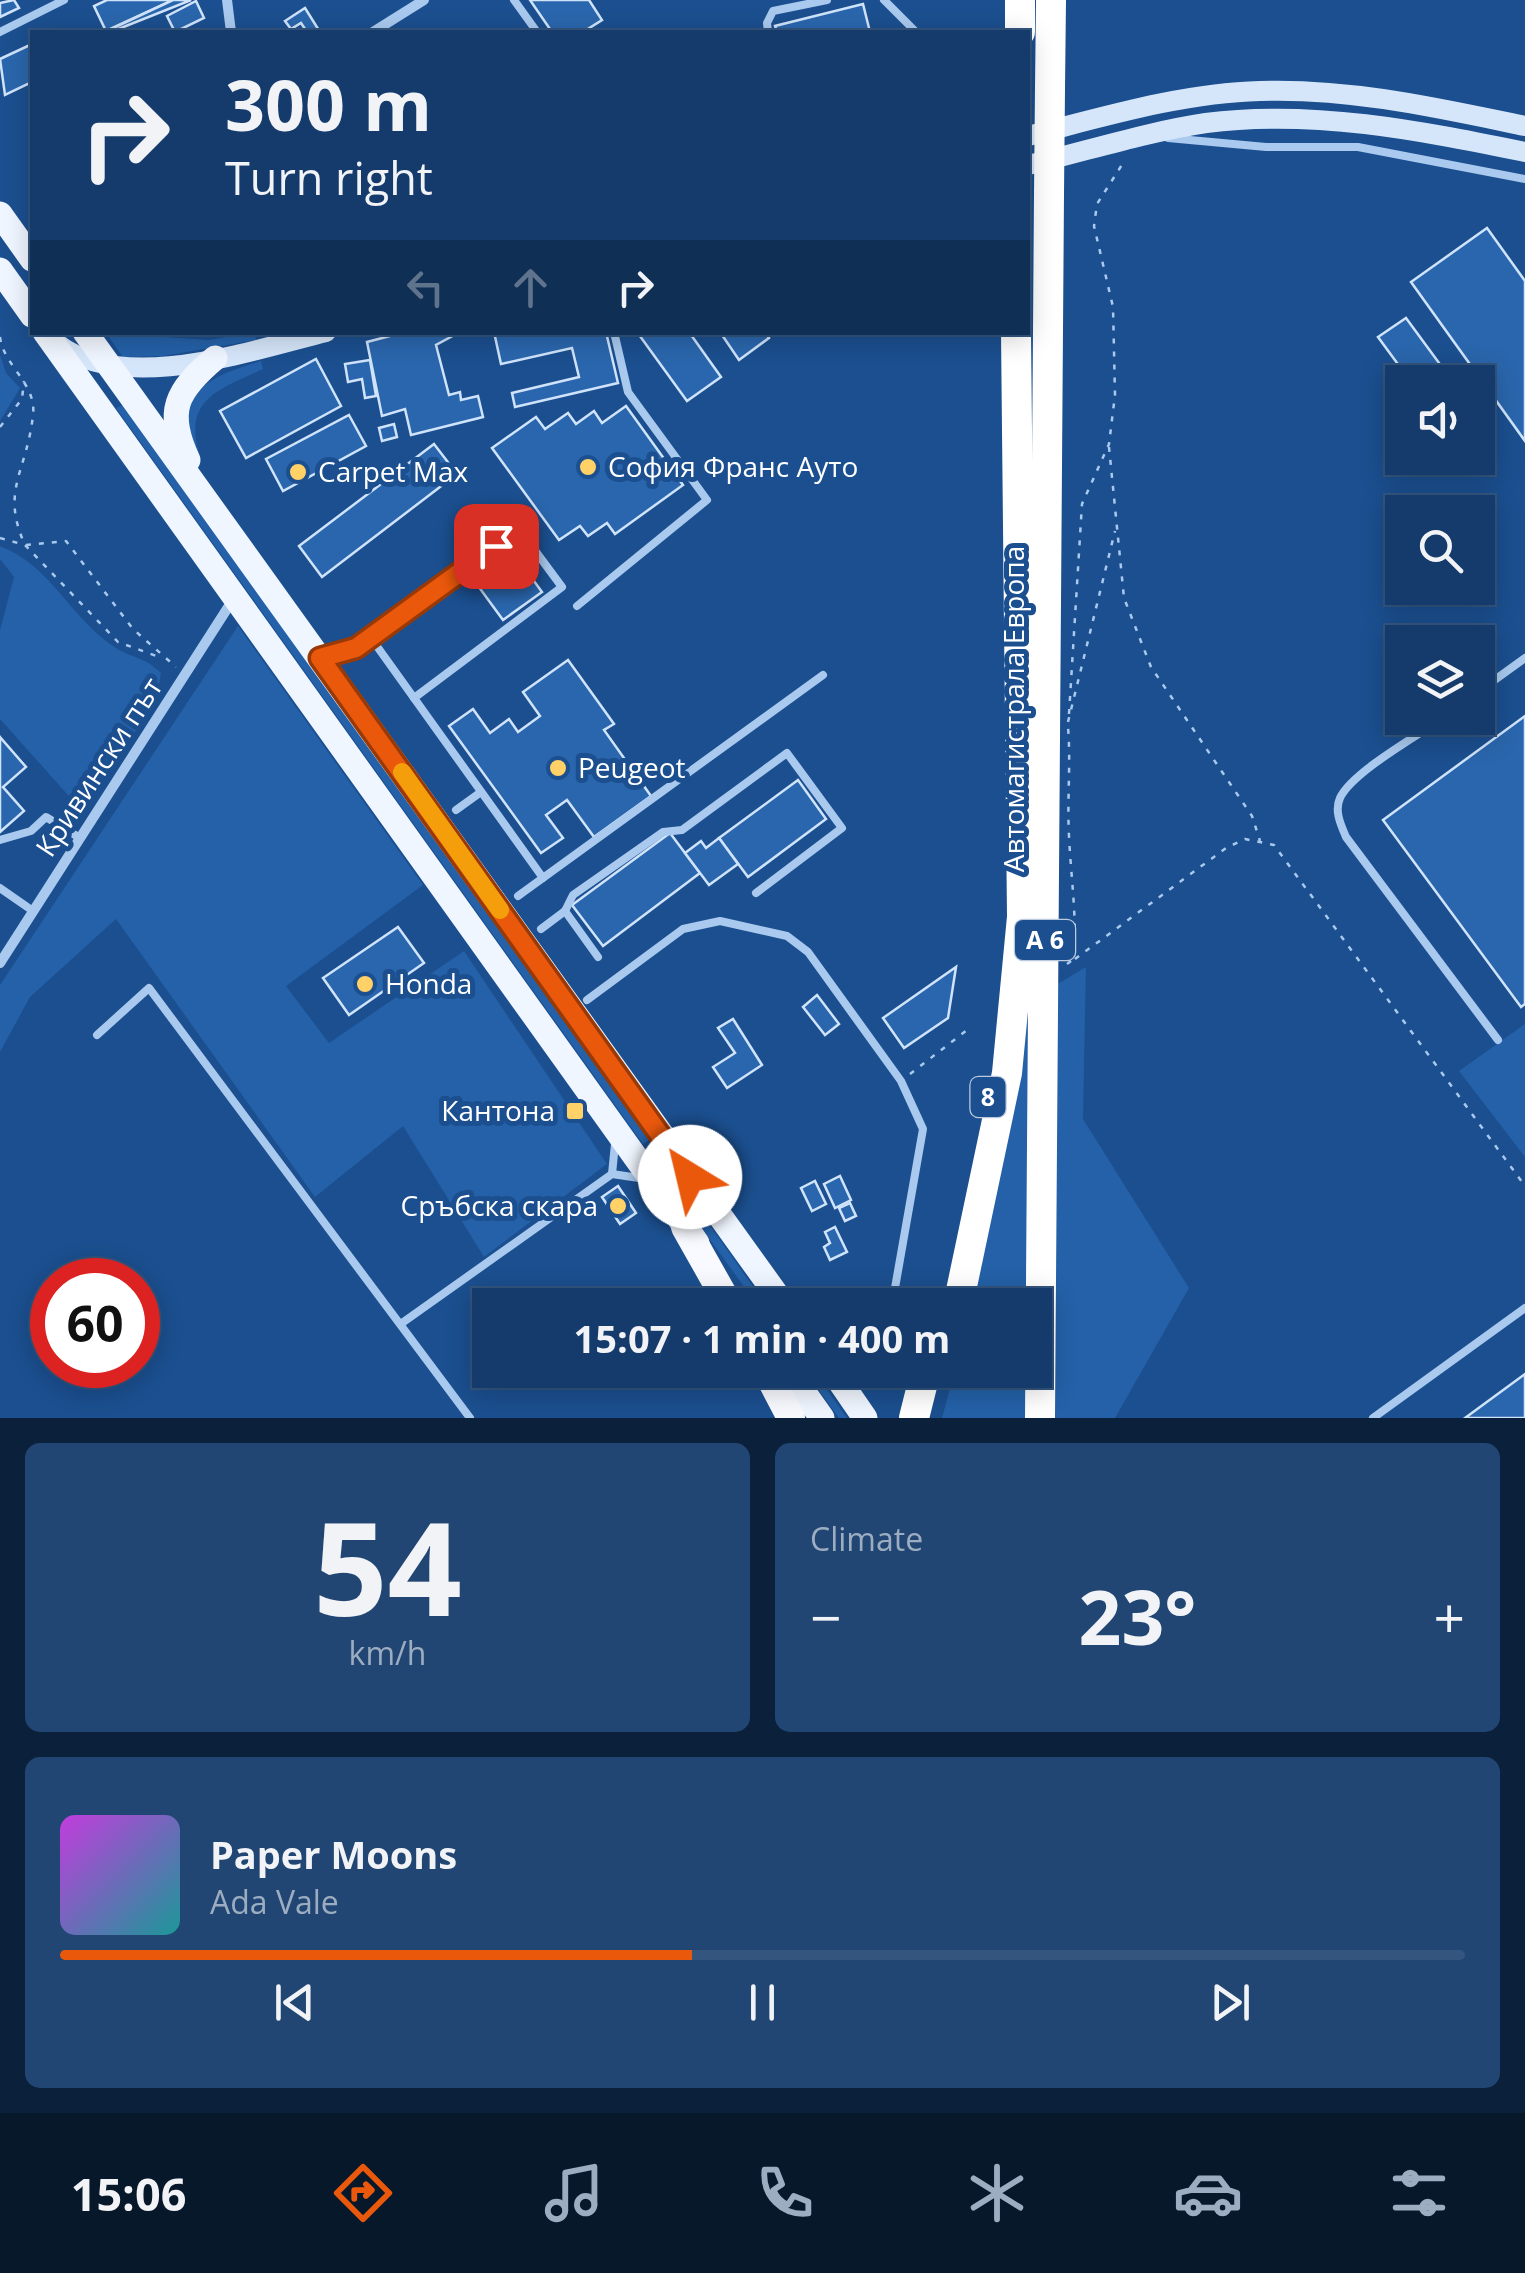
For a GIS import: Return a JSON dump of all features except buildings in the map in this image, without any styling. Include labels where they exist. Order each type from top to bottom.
[{"type":"highway","points":[[1020,0],[1020,30]]},
{"type":"highway","name":"Автомагистрала Европа","points":[[1040,1418],[1051,0]]},
{"type":"highway","name":"Автомагистрала Европа","points":[[962,1288],[1007,1074],[1019,964],[1024,860],[1016,335]]},
{"type":"highway","name":"8","points":[[947,1288],[982,1132],[1005,966],[1015,463]]},
{"type":"highway","points":[[685,1227],[719,1288]]},
{"type":"highway","points":[[775,1388],[791,1418]]},
{"type":"main road","points":[[1030,136],[1172,102],[1256,90],[1370,97],[1525,126]]},
{"type":"main road","points":[[1030,164],[1206,124],[1308,120],[1426,132],[1525,152]]},
{"type":"main road","points":[[0,214],[30,256]]},
{"type":"main road","points":[[0,270],[30,312]]},
{"type":"main road","points":[[46,335],[729,1288]]},
{"type":"main road","points":[[49,335],[75,358],[111,368],[215,358],[270,339],[302,335]]},
{"type":"main road","points":[[87,335],[772,1288]]},
{"type":"main road","points":[[205,497],[182,448],[174,417],[182,390],[215,358]]},
{"type":"main road","points":[[801,1388],[822,1418]]},
{"type":"main road","points":[[844,1388],[865,1418]]},
{"type":"street","points":[[227,0],[231,30]]},
{"type":"street","points":[[376,30],[424,0]]},
{"type":"street","name":"Кривински път","points":[[0,963],[236,596]]},
{"type":"lane","points":[[0,32],[64,0]]},
{"type":"lane","points":[[514,0],[535,30]]},
{"type":"lane","points":[[768,30],[766,23],[773,11],[826,0]]},
{"type":"lane","points":[[884,0],[914,30]]},
{"type":"lane","points":[[1135,138],[1266,148],[1358,147],[1525,180]]},
{"type":"lane","points":[[576,606],[707,500],[628,392],[615,335]]},
{"type":"lane","points":[[320,658],[344,654],[371,638],[519,529],[562,587],[414,698]]},
{"type":"lane","points":[[371,638],[543,878]]},
{"type":"lane","points":[[1495,680],[1525,658]]},
{"type":"lane","points":[[518,896],[823,675]]},
{"type":"lane","points":[[1419,735],[1360,778],[1340,798],[1338,815],[1346,836],[1498,1040]]},
{"type":"lane","points":[[541,929],[565,911],[573,896],[663,832],[682,830],[786,753],[842,828],[756,894]]},
{"type":"lane","points":[[456,810],[481,792]]},
{"type":"lane","points":[[0,840],[31,831],[46,817],[80,838]]},
{"type":"lane","points":[[0,888],[33,912]]},
{"type":"lane","points":[[565,911],[598,956]]},
{"type":"lane","points":[[586,1000],[683,929],[720,921],[787,936],[819,963],[901,1082],[923,1129],[895,1288]]},
{"type":"lane","points":[[97,1036],[149,988],[470,1418]]},
{"type":"lane","points":[[608,1118],[615,1140],[612,1174]]},
{"type":"lane","points":[[402,1323],[612,1174],[639,1178],[659,1189]]},
{"type":"lane","points":[[1373,1418],[1525,1308]]},
{"type":"path","points":[[1135,138],[1123,168],[1097,204],[1094,226],[1113,307],[1115,394],[1109,444],[1124,598],[1151,667],[1252,816],[1260,842]]},
{"type":"path","points":[[0,337],[2,348],[24,380],[34,412],[9,480]]},
{"type":"path","points":[[0,427],[22,400],[24,380]]},
{"type":"path","points":[[1074,960],[1077,919],[1068,832],[1072,781],[1068,723],[1082,504],[1109,444]]},
{"type":"path","points":[[1068,723],[1117,525]]},
{"type":"path","points":[[9,526],[118,642],[164,659]]},
{"type":"path","points":[[0,538],[26,545],[66,541],[133,629],[186,674]]},
{"type":"path","points":[[1062,968],[1226,848],[1245,839],[1274,845],[1525,1186]]},
{"type":"path","points":[[901,1082],[971,1027]]},
{"type":"shaded area","points":[[107,335],[135,335],[209,340],[255,335],[256,340],[163,356],[123,357]]},
{"type":"shaded area","points":[[0,355],[6,373],[20,388],[0,421]]},
{"type":"shaded area","points":[[261,361],[263,369],[220,390],[201,408],[195,434],[199,453],[189,433],[190,402],[211,381]]},
{"type":"shaded area","points":[[125,404],[649,1140],[643,1144],[116,408]]},
{"type":"shaded area","points":[[0,546],[33,566],[98,634],[161,673],[157,697],[84,813],[0,719],[0,630],[14,577],[0,559]]},
{"type":"shaded area","points":[[238,626],[423,885],[286,986],[329,1043],[464,951],[607,1164],[484,1257],[403,1126],[315,1197],[116,919],[30,997],[0,1052],[0,985]]},
{"type":"shaded area","points":[[1032,953],[1028,1288],[975,1288]]},
{"type":"shaded area","points":[[1086,967],[1083,1119],[1189,1288],[1115,1418],[1055,1418],[1056,985]]},
{"type":"shaded area","points":[[1525,1024],[1525,1157],[1459,1071]]},
{"type":"shaded area","points":[[655,1148],[754,1288],[745,1288],[648,1153]]},
{"type":"shaded area","points":[[817,1388],[826,1388],[847,1418],[839,1418]]},
{"type":"shaded area","points":[[950,1388],[1028,1388],[1029,1418],[942,1418]]},
{"type":"slow traffic","points":[[402,772],[500,910]]},
{"type":"place","name":"София Франс Ауто","points":[[588,467]]},
{"type":"place","name":"Carpet Max","points":[[298,472]]},
{"type":"place","name":"Peugeot","points":[[558,768]]},
{"type":"place","name":"Honda","points":[[365,984]]},
{"type":"place","name":"Кантона","points":[[575,1111]]},
{"type":"place","name":"Сръбска скара","points":[[618,1206]]},
{"type":"route","points":[[496,546],[356,648],[320,658],[690,1177]]}]
